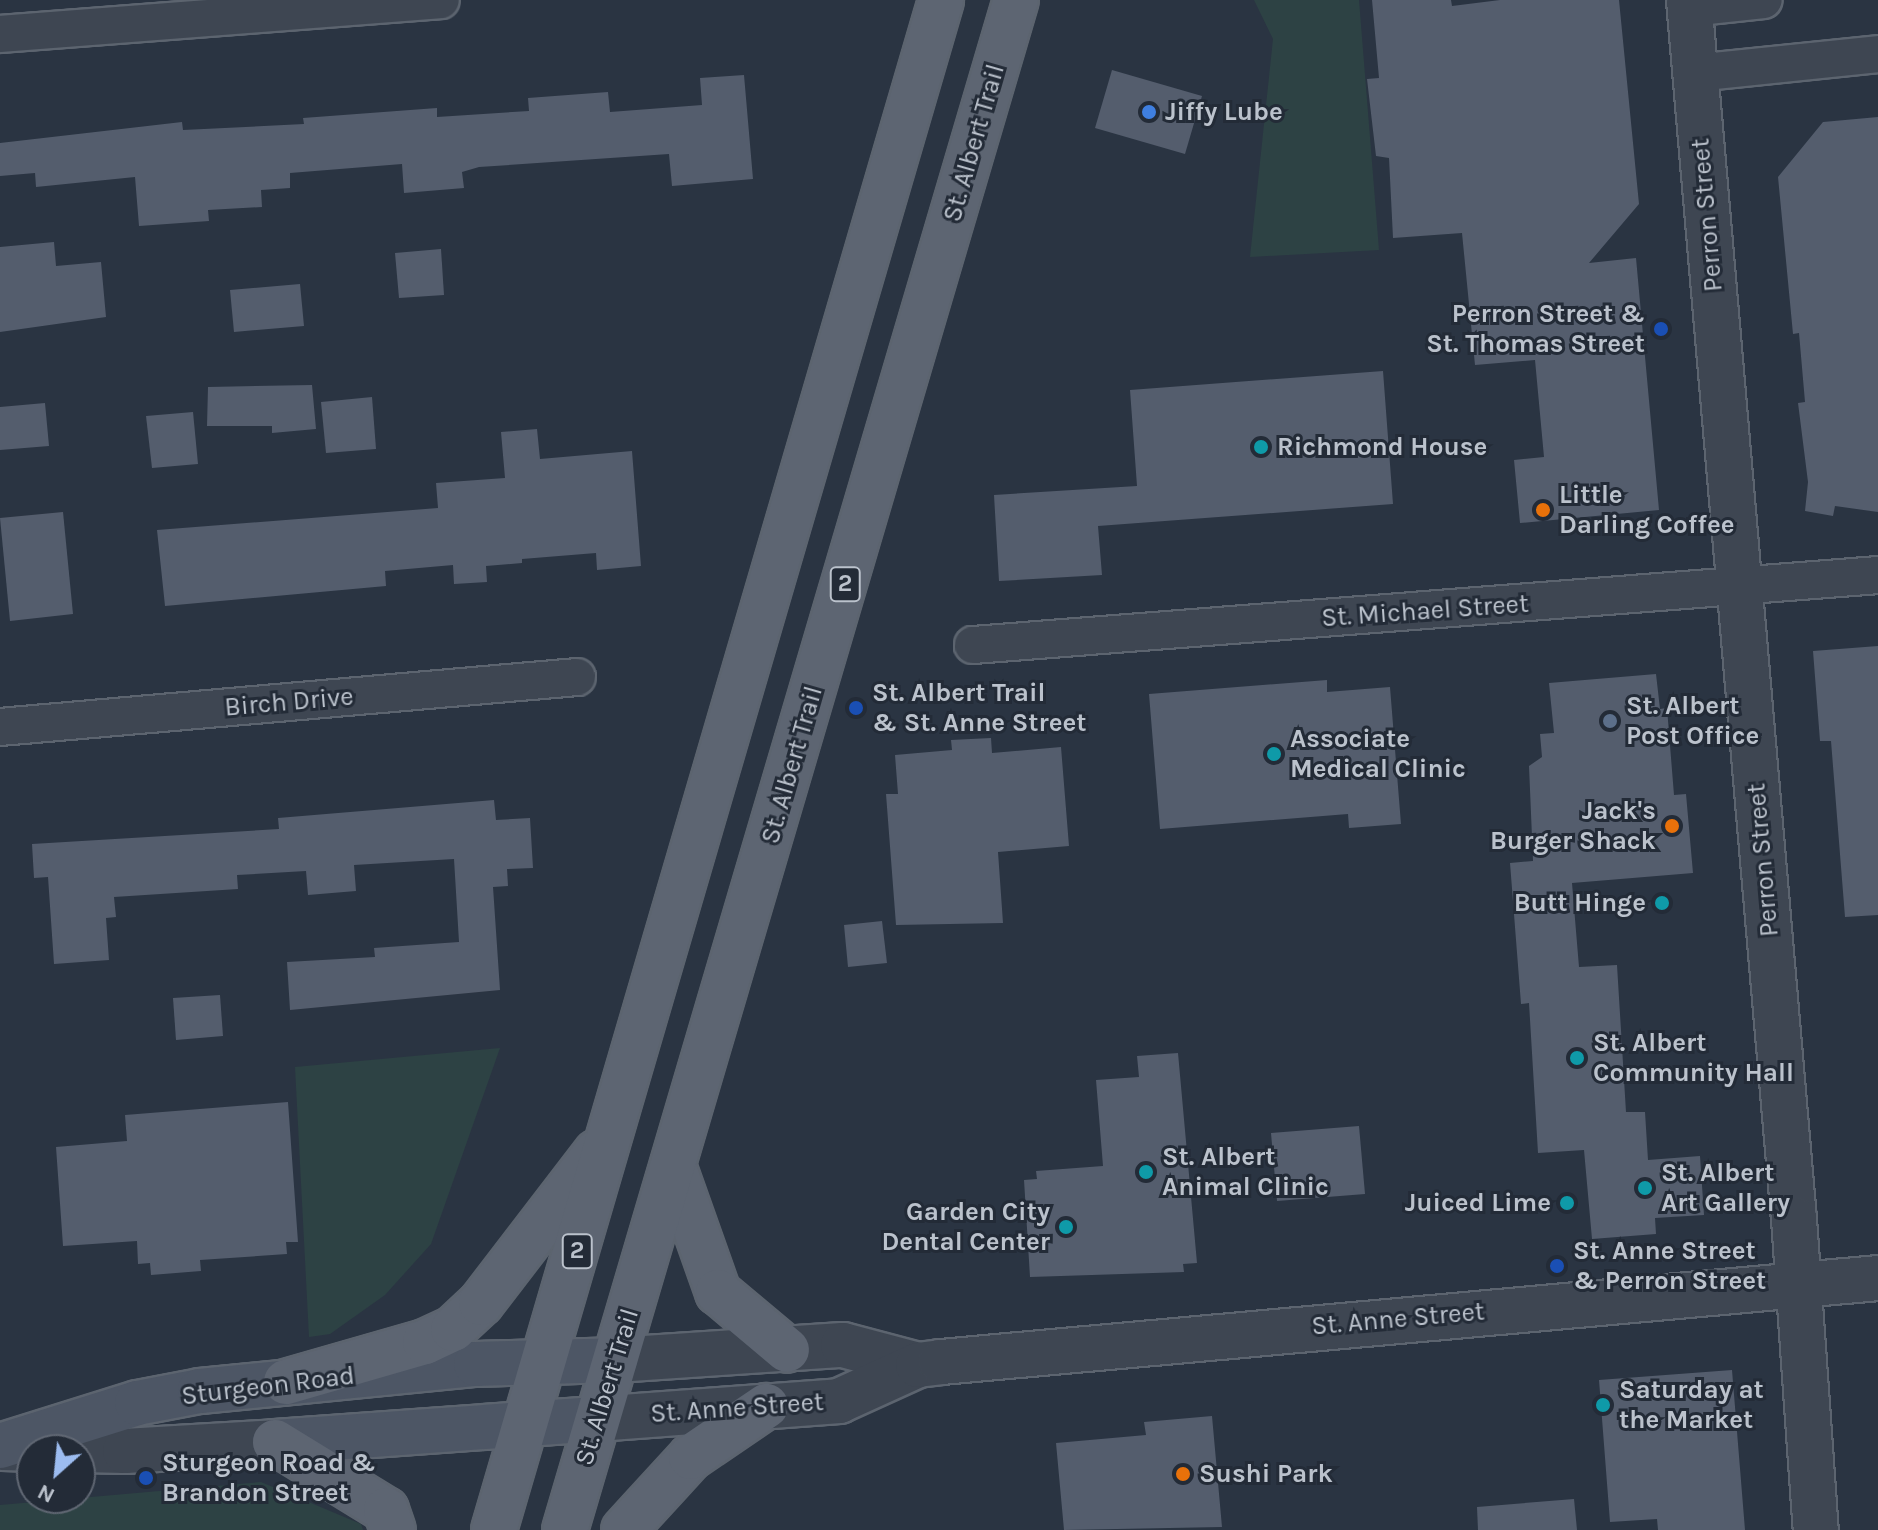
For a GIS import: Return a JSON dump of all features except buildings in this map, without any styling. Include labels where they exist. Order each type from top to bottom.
[{"type":"main road","name":"2","points":[[494,1530],[941,0]]},
{"type":"main road","name":"St. Albert Trail","points":[[565,1530],[1016,0]]},
{"type":"main road","points":[[286,1382],[425,1342],[453,1329],[481,1303],[608,1138]]},
{"type":"main road","points":[[674,1168],[718,1292],[787,1350]]},
{"type":"main road","name":"Sturgeon Road","points":[[0,1447],[137,1403],[286,1382],[476,1364],[615,1360]]},
{"type":"main road","points":[[624,1530],[691,1457],[766,1406]]},
{"type":"main road","name":"Sturgeon Road","points":[[275,1442],[596,1419]]},
{"type":"main road","points":[[275,1442],[386,1510],[393,1530]]},
{"type":"street","points":[[0,34],[441,0]]},
{"type":"street","points":[[1689,4],[1764,0]]},
{"type":"street","name":"Perron Street","points":[[1689,4],[1799,1283],[1816,1530]]},
{"type":"street","points":[[1695,73],[1878,54]]},
{"type":"street","name":"St. Michael Street","points":[[973,645],[1878,575]]},
{"type":"street","name":"Birch Drive","points":[[0,727],[577,677]]},
{"type":"street","name":"St. Anne Street","points":[[596,1419],[839,1401],[918,1365],[1878,1278]]},
{"type":"street","name":"St. Anne Street","points":[[615,1360],[843,1345],[918,1365]]},
{"type":"street","name":"Sturgeon Road","points":[[0,1447],[125,1451],[275,1442]]},
{"type":"green space","points":[[1254,0],[1359,0],[1379,250],[1250,257],[1273,39]]},
{"type":"green space","points":[[500,1048],[431,1244],[385,1295],[330,1334],[309,1337],[295,1067]]},
{"type":"green space","points":[[261,1482],[361,1524],[363,1530],[0,1530],[0,1505],[16,1504],[16,1514],[96,1514],[96,1497]]},
{"type":"place","name":"Jiffy Lube","points":[[1149,112]]},
{"type":"place","name":"Perron Street & St. Thomas Street","points":[[1661,329]]},
{"type":"place","name":"Richmond House","points":[[1261,447]]},
{"type":"place","name":"Little Darling Coffee","points":[[1543,510]]},
{"type":"place","name":"St. Albert Trail & St. Anne Street","points":[[856,708]]},
{"type":"place","name":"St. Albert Post Office","points":[[1610,721]]},
{"type":"place","name":"Associate Medical Clinic","points":[[1274,754]]},
{"type":"place","name":"Jack's Burger Shack","points":[[1672,826]]},
{"type":"place","name":"Butt Hinge","points":[[1662,903]]},
{"type":"place","name":"St. Albert Community Hall","points":[[1577,1058]]},
{"type":"place","name":"St. Albert Animal Clinic","points":[[1146,1172]]},
{"type":"place","name":"St. Albert Art Gallery","points":[[1645,1188]]},
{"type":"place","name":"Juiced Lime","points":[[1567,1203]]},
{"type":"place","name":"Garden City Dental Center","points":[[1066,1227]]},
{"type":"place","name":"St. Anne Street & Perron Street","points":[[1557,1266]]},
{"type":"place","name":"Saturday at the Market","points":[[1603,1405]]},
{"type":"place","name":"Sushi Park","points":[[1183,1474]]},
{"type":"place","name":"Sturgeon Road & Brandon Street","points":[[146,1478]]}]
